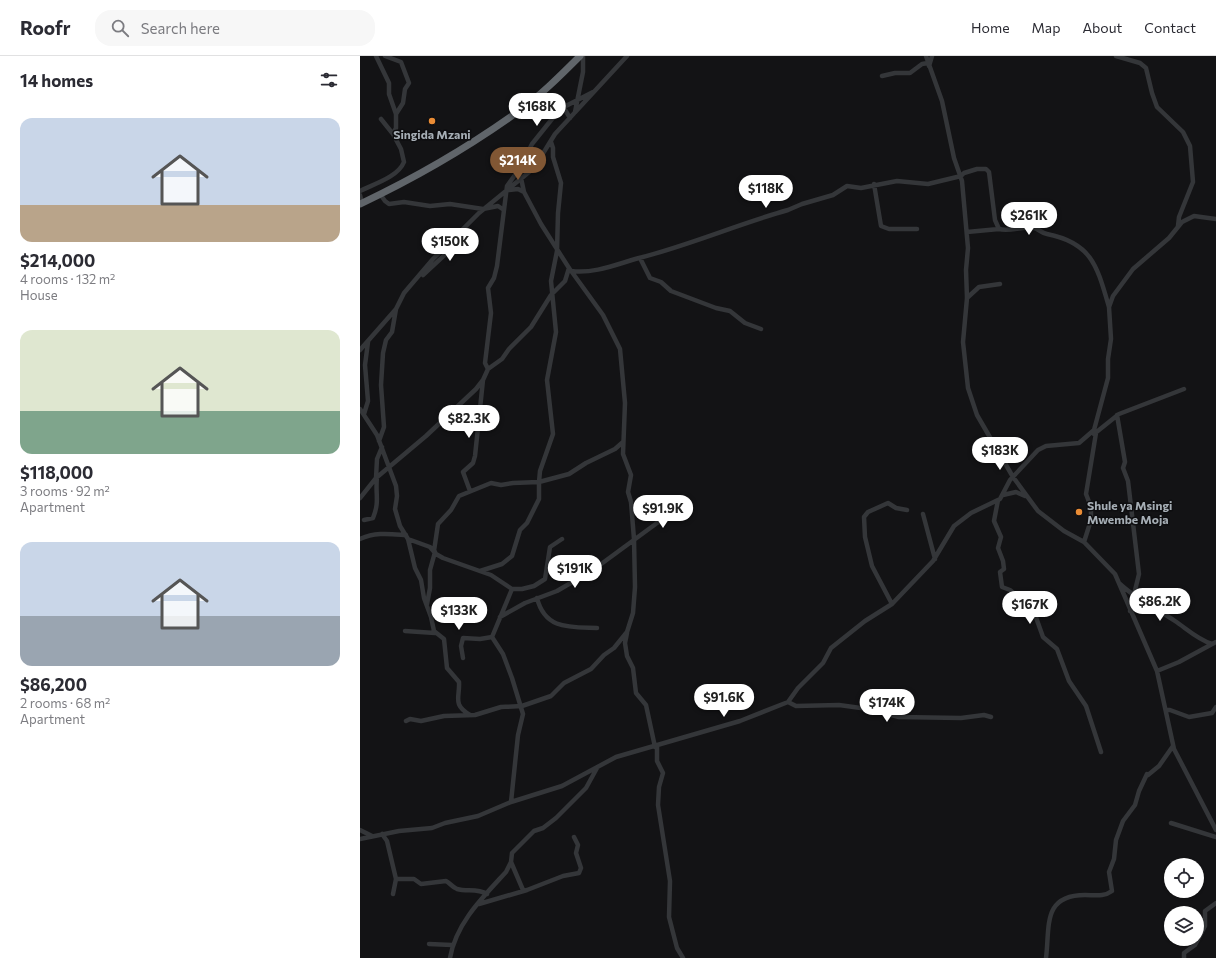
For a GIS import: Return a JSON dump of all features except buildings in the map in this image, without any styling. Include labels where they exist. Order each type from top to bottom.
[{"type":"highway","points":[[361,203],[436,165],[517,113],[580,56]]},
{"type":"street","points":[[376,56],[389,81],[390,94],[396,114],[396,128],[393,134]]},
{"type":"street","points":[[385,56],[401,62],[409,81],[404,101],[396,114]]},
{"type":"street","points":[[574,113],[578,100],[584,66],[583,56]]},
{"type":"street","points":[[360,350],[396,309],[404,293],[438,254],[483,209],[534,168],[555,134],[627,56]]},
{"type":"street","points":[[926,56],[942,101],[954,158],[961,176],[967,232],[967,298],[963,342],[968,388],[981,424],[1026,497],[1046,517],[1084,542],[1111,568],[1158,671],[1173,746],[1216,830]]},
{"type":"street","points":[[929,64],[932,56]]},
{"type":"street","points":[[1116,56],[1140,63],[1146,68],[1157,107],[1176,124],[1189,142],[1193,182],[1179,217],[1178,227]]},
{"type":"street","points":[[882,76],[895,73],[910,73],[922,64],[929,64]]},
{"type":"street","points":[[488,369],[485,363],[491,313],[488,288],[494,278],[507,186],[520,168],[532,144],[559,110],[596,91]]},
{"type":"street","points":[[564,108],[570,118]]},
{"type":"street","points":[[360,191],[385,179],[403,166],[404,157],[393,134],[381,120]]},
{"type":"street","points":[[480,571],[502,564],[512,556],[520,530],[527,523],[538,499],[540,471],[553,436],[547,380],[556,332],[555,312],[551,295],[552,273],[558,251],[558,213],[561,183],[553,157],[551,142]]},
{"type":"street","points":[[570,269],[586,272],[602,269],[682,246],[788,210],[806,202],[827,197],[847,186],[861,188],[874,184],[897,181],[928,184],[961,176],[964,173],[977,169],[988,170],[995,220],[999,229]]},
{"type":"street","points":[[522,178],[524,192],[532,209],[570,269],[603,315],[619,344],[625,403],[623,442],[624,454],[631,475],[628,492],[631,502],[634,538],[635,596],[633,612],[625,642],[627,656],[633,668],[636,693],[646,705],[656,746],[657,761],[663,773],[658,787],[658,805],[670,881],[670,921],[677,948],[683,958]]},
{"type":"street","points":[[874,184],[882,227],[895,230],[917,229]]},
{"type":"street","points":[[507,190],[518,189],[524,192]]},
{"type":"street","points":[[380,194],[385,201],[390,204],[404,202],[430,206],[450,204],[483,209],[498,206],[504,210]]},
{"type":"street","points":[[360,195],[361,203]]},
{"type":"street","points":[[1109,307],[1113,296],[1133,269],[1169,238],[1182,222],[1191,217],[1215,217]]},
{"type":"street","points":[[967,232],[1035,228],[1045,233],[1068,239],[1077,244],[1094,263],[1109,307],[1111,339],[1108,359],[1108,378],[1097,425],[1085,439]]},
{"type":"street","points":[[640,258],[650,278],[660,282],[671,291],[716,308],[730,311],[745,323],[761,329]]},
{"type":"street","points":[[470,492],[463,472],[473,463],[475,456],[483,380],[488,369],[502,359],[509,349],[532,327],[551,295],[565,281],[570,269]]},
{"type":"street","points":[[967,298],[979,287],[1000,284]]},
{"type":"street","points":[[379,441],[384,427],[381,385],[383,353],[386,340],[392,332],[396,309]]},
{"type":"street","points":[[360,345],[367,343]]},
{"type":"street","points":[[364,414],[368,401],[365,365],[367,343]]},
{"type":"street","points":[[360,498],[377,478],[432,431],[483,380]]},
{"type":"street","points":[[360,839],[382,834],[432,828],[484,814],[511,802],[562,786],[616,757],[740,722],[788,702],[798,688],[822,663],[832,648],[865,621],[892,604],[935,559],[954,526],[972,513],[998,500],[1003,495],[1013,477],[1041,448],[1079,443],[1096,433],[1117,415],[1184,389]]},
{"type":"street","points":[[360,409],[387,458],[397,489],[396,510],[400,526],[407,537],[414,564],[422,584],[435,633]]},
{"type":"street","points":[[1117,415],[1125,462],[1123,468],[1128,481],[1139,574],[1130,611]]},
{"type":"street","points":[[1084,542],[1091,520],[1091,507],[1086,494],[1096,433]]},
{"type":"street","points":[[427,604],[430,588],[430,570],[440,521],[451,510],[457,497],[491,483],[501,485],[539,482],[560,478],[615,449],[623,442]]},
{"type":"street","points":[[364,520],[373,518],[378,506],[376,490],[377,460],[382,447]]},
{"type":"street","points":[[387,458],[395,462]]},
{"type":"street","points":[[1003,495],[1016,492],[1026,497]]},
{"type":"street","points":[[998,500],[994,521],[1001,537],[998,548],[1003,561],[1004,569],[1000,572],[1002,587],[1010,590],[1033,609],[1043,637],[1057,649],[1069,681],[1086,706],[1101,752]]},
{"type":"street","points":[[892,604],[872,566],[865,538],[864,517],[866,514],[888,503],[896,508],[907,510]]},
{"type":"street","points":[[500,617],[537,598],[557,591],[593,570],[618,553],[634,538],[657,523],[686,509]]},
{"type":"street","points":[[923,514],[935,559]]},
{"type":"street","points":[[360,540],[371,535],[386,533],[395,536],[407,537],[429,546],[434,552],[443,558],[480,571],[512,589],[528,588],[542,582],[546,576],[550,547],[562,539]]},
{"type":"street","points":[[1119,583],[1134,595],[1178,623],[1196,637],[1214,643]]},
{"type":"street","points":[[492,637],[512,589]]},
{"type":"street","points":[[537,598],[538,606],[543,613],[559,625],[568,627],[597,628]]},
{"type":"street","points":[[406,631],[435,633],[444,639],[447,668],[459,682],[457,700],[462,709],[470,715]]},
{"type":"street","points":[[406,721],[410,719],[421,721],[444,716],[479,714],[501,707],[522,706],[551,696],[564,683],[591,669],[604,655],[614,648],[627,632]]},
{"type":"street","points":[[463,658],[461,646],[463,638],[480,639],[492,637]]},
{"type":"street","points":[[492,637],[502,654],[522,706],[523,714],[511,802]]},
{"type":"street","points":[[1158,671],[1194,655],[1214,643]]},
{"type":"street","points":[[788,702],[796,706],[839,705],[869,709],[899,717],[961,718],[983,715],[991,717]]},
{"type":"street","points":[[1166,710],[1189,717],[1212,713],[1216,707]]},
{"type":"street","points":[[1046,958],[1050,915],[1053,907],[1073,895],[1102,896],[1112,891],[1109,872],[1114,859],[1116,840],[1123,821],[1135,805],[1148,774],[1159,766],[1173,746]]},
{"type":"street","points":[[450,958],[452,945],[461,926],[506,872],[514,851],[534,831],[543,828],[556,818],[579,795],[591,780],[598,767]]},
{"type":"street","points":[[1171,823],[1216,837]]},
{"type":"street","points":[[360,830],[372,836]]},
{"type":"street","points":[[382,834],[387,841],[396,879],[393,894]]},
{"type":"street","points":[[479,904],[563,876],[580,872],[582,868],[576,853],[578,845],[574,837]]},
{"type":"street","points":[[511,862],[523,890]]},
{"type":"street","points":[[396,879],[414,879],[421,884],[446,881],[454,888],[480,890],[487,894]]},
{"type":"street","points":[[1184,958],[1184,953],[1195,945],[1205,926],[1206,911],[1216,903]]},
{"type":"street","points":[[429,944],[452,945]]},
{"type":"place","name":"Singida Mzani","points":[[432,121]]},
{"type":"place","name":"Shule ya Msingi Mwembe Moja","points":[[1079,512]]}]
